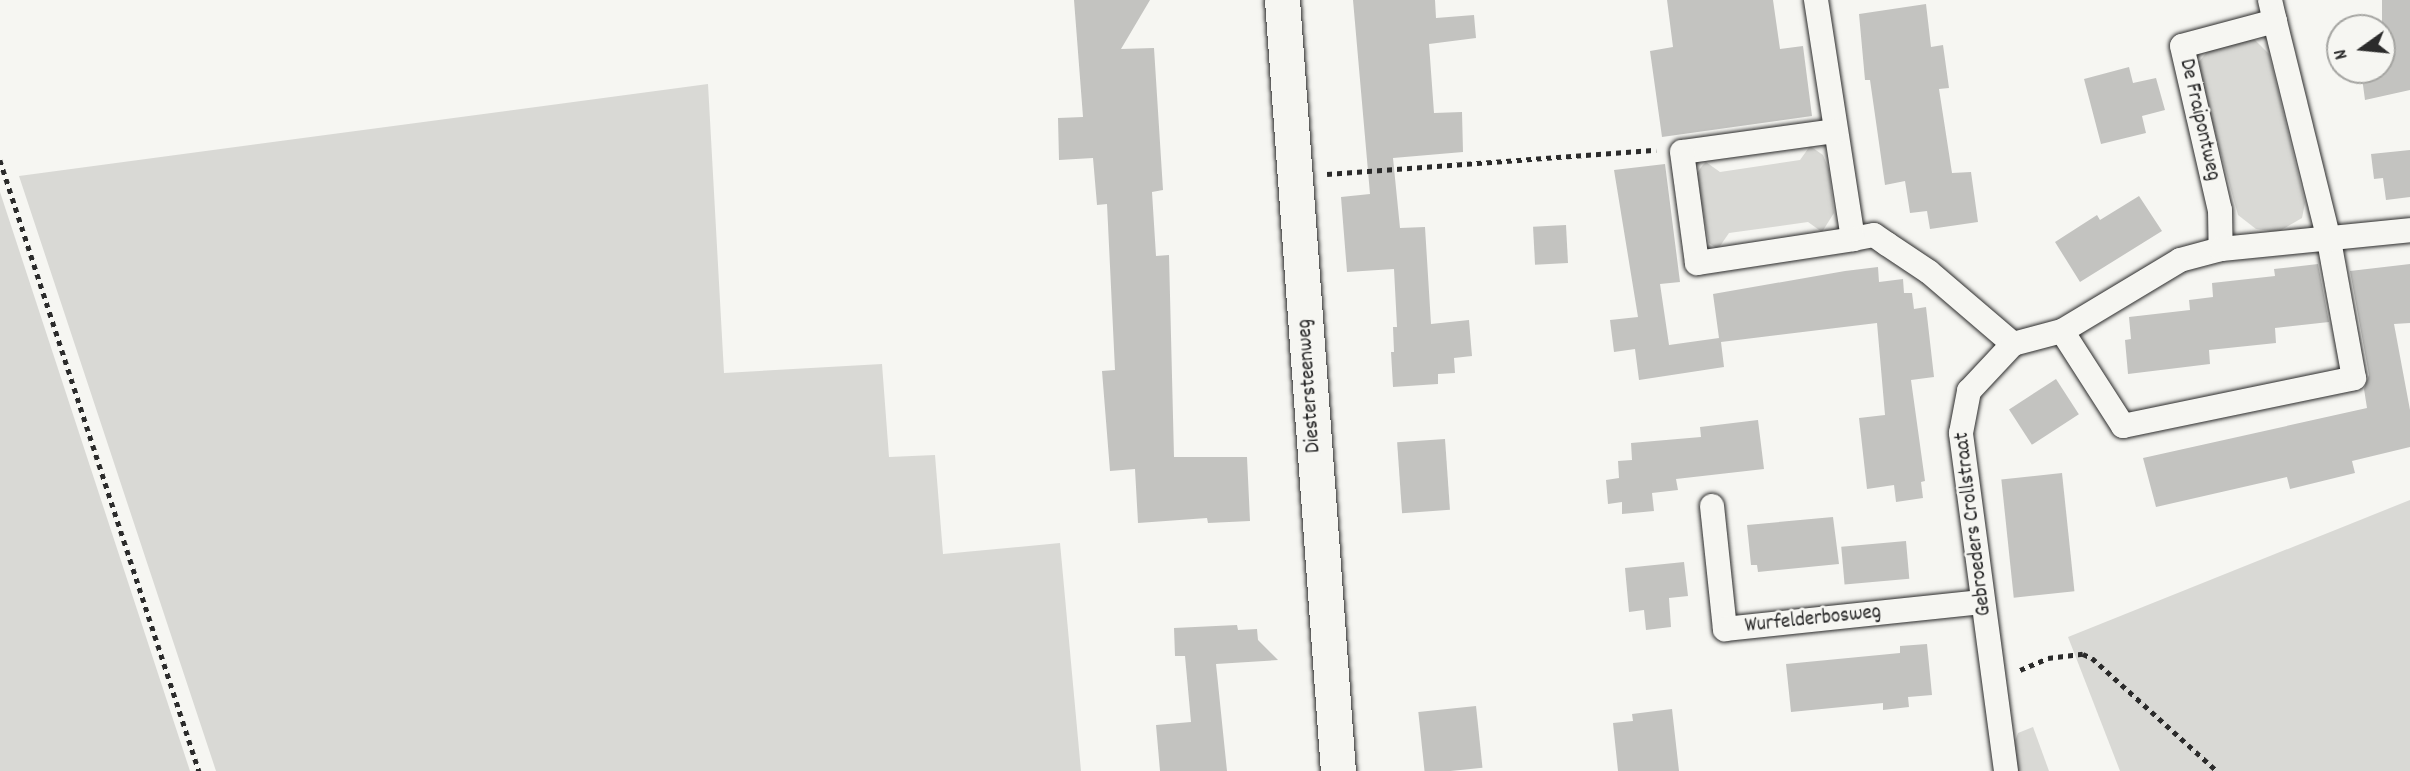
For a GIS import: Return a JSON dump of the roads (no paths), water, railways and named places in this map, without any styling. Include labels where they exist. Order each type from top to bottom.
[{"type":"main road","name":"Diestersteenweg","points":[[1282,0],[1338,771]]},
{"type":"street","points":[[1816,0],[1853,239]]},
{"type":"street","name":"De Fraipontweg","points":[[2221,248],[2221,211],[2182,46],[2273,10],[2329,240]]},
{"type":"street","points":[[1835,131],[1682,152],[1697,263],[1874,235],[1929,272],[2013,344],[2062,331],[2180,260],[2221,248],[2329,240],[2410,230]]},
{"type":"street","points":[[2062,331],[2123,426],[2354,378],[2329,240]]},
{"type":"street","name":"Gebroeders Crollstraat","points":[[2006,771],[1961,433],[1962,410],[1969,391],[2013,344]]},
{"type":"street","name":"Wurfelderbosweg","points":[[1712,506],[1725,629],[1982,602]]}]
